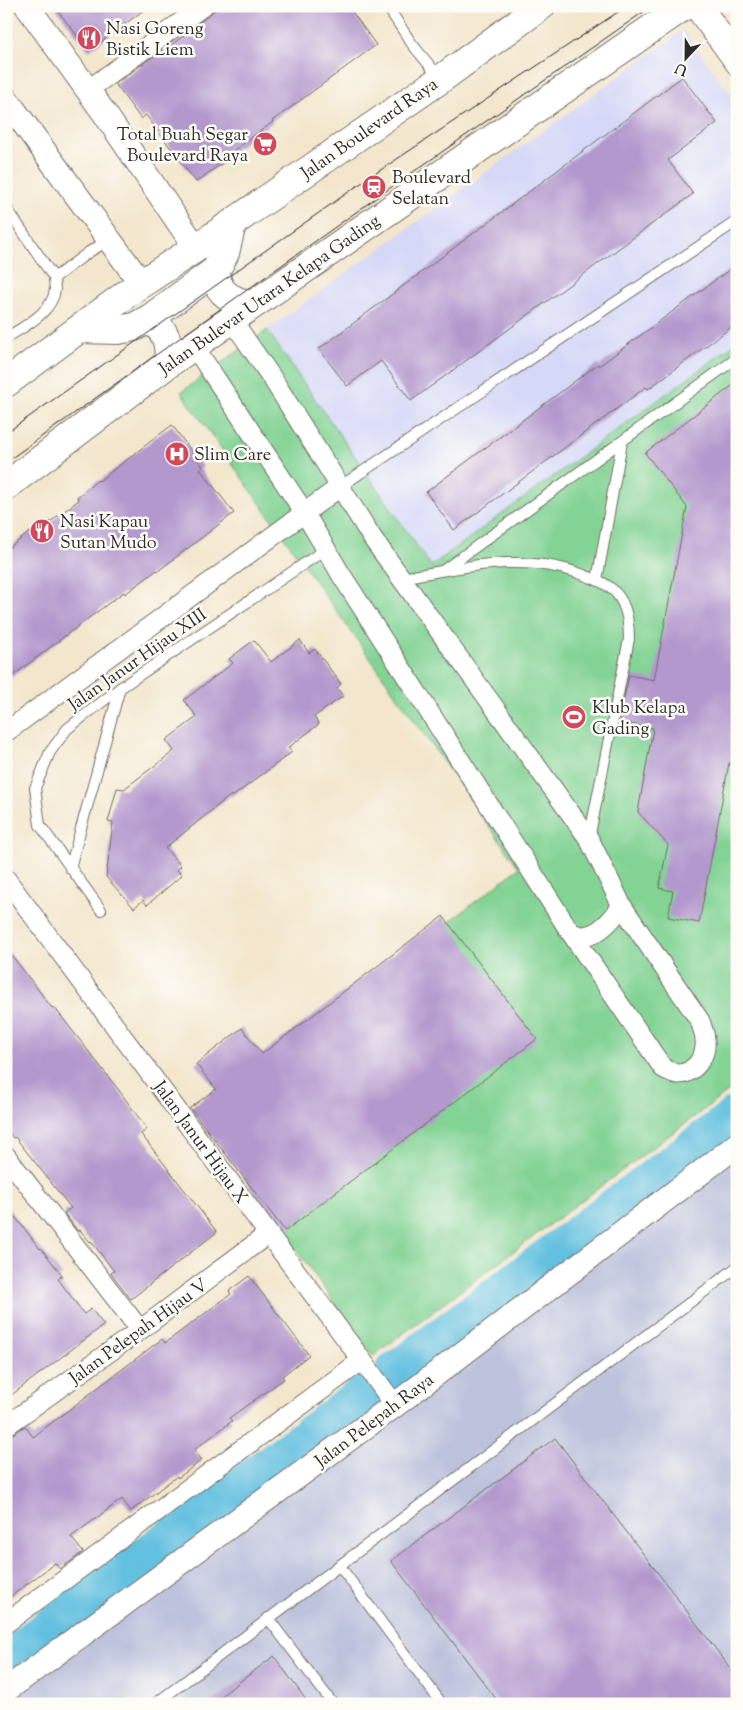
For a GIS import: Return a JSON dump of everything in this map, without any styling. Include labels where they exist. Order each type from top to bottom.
[{"type":"main road","name":"Jalan Boulevard Raya","points":[[196,248],[441,79],[540,6]]},
{"type":"main road","name":"Jalan Bulevar Utara Kelapa Gading","points":[[6,486],[194,346],[686,6]]},
{"type":"main road","points":[[232,224],[225,253],[216,270],[215,280],[217,285],[241,313]]},
{"type":"main road","points":[[6,383],[142,283],[196,248]]},
{"type":"main road","points":[[80,328],[118,330],[134,326],[149,319],[216,270]]},
{"type":"main road","points":[[149,319],[164,332],[169,346],[170,363]]},
{"type":"street","points":[[27,6],[88,90],[196,248]]},
{"type":"street","points":[[703,6],[737,55]]},
{"type":"street","points":[[88,90],[197,8]]},
{"type":"street","points":[[6,99],[142,283]]},
{"type":"street","points":[[194,346],[304,512],[347,584],[571,933],[663,1068],[676,1074],[689,1072],[700,1061],[705,1049],[706,1040],[700,1021],[622,906],[589,839],[373,539],[272,378],[241,313]]},
{"type":"street","points":[[6,732],[341,486]]},
{"type":"street","name":"Jalan Janur Hijau X","points":[[6,879],[395,1405]]},
{"type":"street","points":[[571,933],[583,936],[601,930],[613,919],[622,906]]},
{"type":"street","name":"Jalan Pelepah Raya","points":[[6,1690],[395,1405],[737,1144]]},
{"type":"street","points":[[6,1156],[140,1330]]},
{"type":"street","name":"Jalan Pelepah Hijau V","points":[[6,1426],[140,1330],[268,1234]]},
{"type":"street","points":[[6,1623],[368,1370]]},
{"type":"lane","points":[[387,6],[412,44],[441,79]]},
{"type":"lane","points":[[686,6],[737,74]]},
{"type":"lane","points":[[6,207],[54,278],[55,291],[48,306],[36,318],[6,338]]},
{"type":"lane","points":[[341,486],[737,221]]},
{"type":"lane","points":[[54,278],[88,252],[109,240]]},
{"type":"lane","points":[[442,571],[737,358]]},
{"type":"lane","points":[[597,580],[622,442]]},
{"type":"lane","name":"Jalan Janur Hijau XIII","points":[[101,910],[40,825],[34,788],[50,752],[67,729],[120,688],[326,548]]},
{"type":"lane","points":[[401,578],[501,562],[541,564],[577,572],[597,580],[611,588],[622,602],[628,621],[629,639],[589,839]]},
{"type":"lane","points":[[70,868],[120,688]]},
{"type":"lane","points":[[155,1704],[737,1268]]},
{"type":"lane","points":[[339,1565],[442,1704]]},
{"type":"lane","points":[[268,1618],[333,1704]]},
{"type":"shaded area","points":[[683,30],[737,102],[737,342],[431,566],[267,330]]},
{"type":"shaded area","points":[[737,1150],[737,1704],[7,1704]]},
{"type":"green space","name":"Klub Kelapa Gading","points":[[267,330],[431,566],[737,342],[737,1085],[373,1356],[199,1115],[519,868],[181,392]]},
{"type":"building","points":[[54,6],[149,6],[89,51]]},
{"type":"building","points":[[220,6],[348,6],[376,45],[272,121],[233,151],[235,154],[196,182],[146,115],[141,119],[115,84],[162,50],[163,52]]},
{"type":"building","points":[[682,77],[717,123],[668,160],[693,194],[411,401],[381,361],[347,386],[319,349]]},
{"type":"building","points":[[737,264],[737,323],[648,389],[646,387],[454,530],[426,492],[598,364],[599,366]]},
{"type":"building","points":[[737,382],[737,765],[729,763],[699,923],[668,917],[673,891],[659,888],[668,845],[638,812],[653,728],[619,722],[629,675],[654,680],[687,507],[645,453]]},
{"type":"building","points":[[172,425],[203,467],[200,469],[234,513],[158,571],[125,594],[124,592],[86,620],[6,681],[6,550],[30,532],[33,535],[79,500],[77,497],[98,480]]},
{"type":"building","points":[[254,640],[271,662],[300,640],[309,653],[315,649],[341,684],[337,688],[343,696],[314,717],[319,724],[288,748],[292,752],[232,797],[231,795],[165,848],[181,866],[177,870],[182,875],[147,905],[143,900],[134,908],[106,877],[113,823],[108,822],[117,788],[124,789],[174,751],[166,740],[197,717],[184,700],[233,663],[229,659]]},
{"type":"building","points":[[443,916],[537,1039],[285,1231],[190,1108],[216,1089],[196,1064],[242,1028],[262,1054]]},
{"type":"building","points":[[6,948],[118,1089],[147,1129],[141,1134],[217,1232],[131,1299],[111,1273],[114,1271],[91,1241],[80,1230],[78,1231],[64,1213],[71,1208],[15,1137],[13,1138],[6,1129]]},
{"type":"building","points":[[6,1205],[62,1275],[58,1279],[84,1314],[91,1309],[104,1325],[6,1399]]},
{"type":"building","points":[[249,1276],[309,1355],[282,1376],[284,1379],[229,1418],[232,1421],[194,1450],[202,1460],[178,1478],[177,1476],[131,1511],[122,1499],[71,1537],[83,1552],[60,1569],[55,1563],[6,1600],[6,1438],[25,1426],[33,1437],[162,1339],[165,1343],[231,1294],[229,1291]]},
{"type":"building","points":[[555,1438],[737,1677],[737,1704],[500,1704],[391,1561]]},
{"type":"building","points":[[274,1656],[309,1704],[210,1704]]},
{"type":"waterway","points":[[394,1373],[737,1116]]},
{"type":"waterway","points":[[6,1660],[364,1395]]},
{"type":"tram line","points":[[6,433],[367,179],[627,6]]},
{"type":"tram line","points":[[6,462],[380,195],[652,6]]},
{"type":"place","name":"Nasi Goreng Bistik Liem","points":[[89,38]]},
{"type":"place","name":"Total Buah Segar Boulevard Raya","points":[[265,144]]},
{"type":"place","name":"Boulevard Selatan","points":[[374,187]]},
{"type":"place","name":"Slim Care","points":[[177,454]]},
{"type":"place","name":"Nasi Kapau Sutan Mudo","points":[[42,531]]},
{"type":"place","name":"Klub Kelapa Gading","points":[[574,717]]}]
